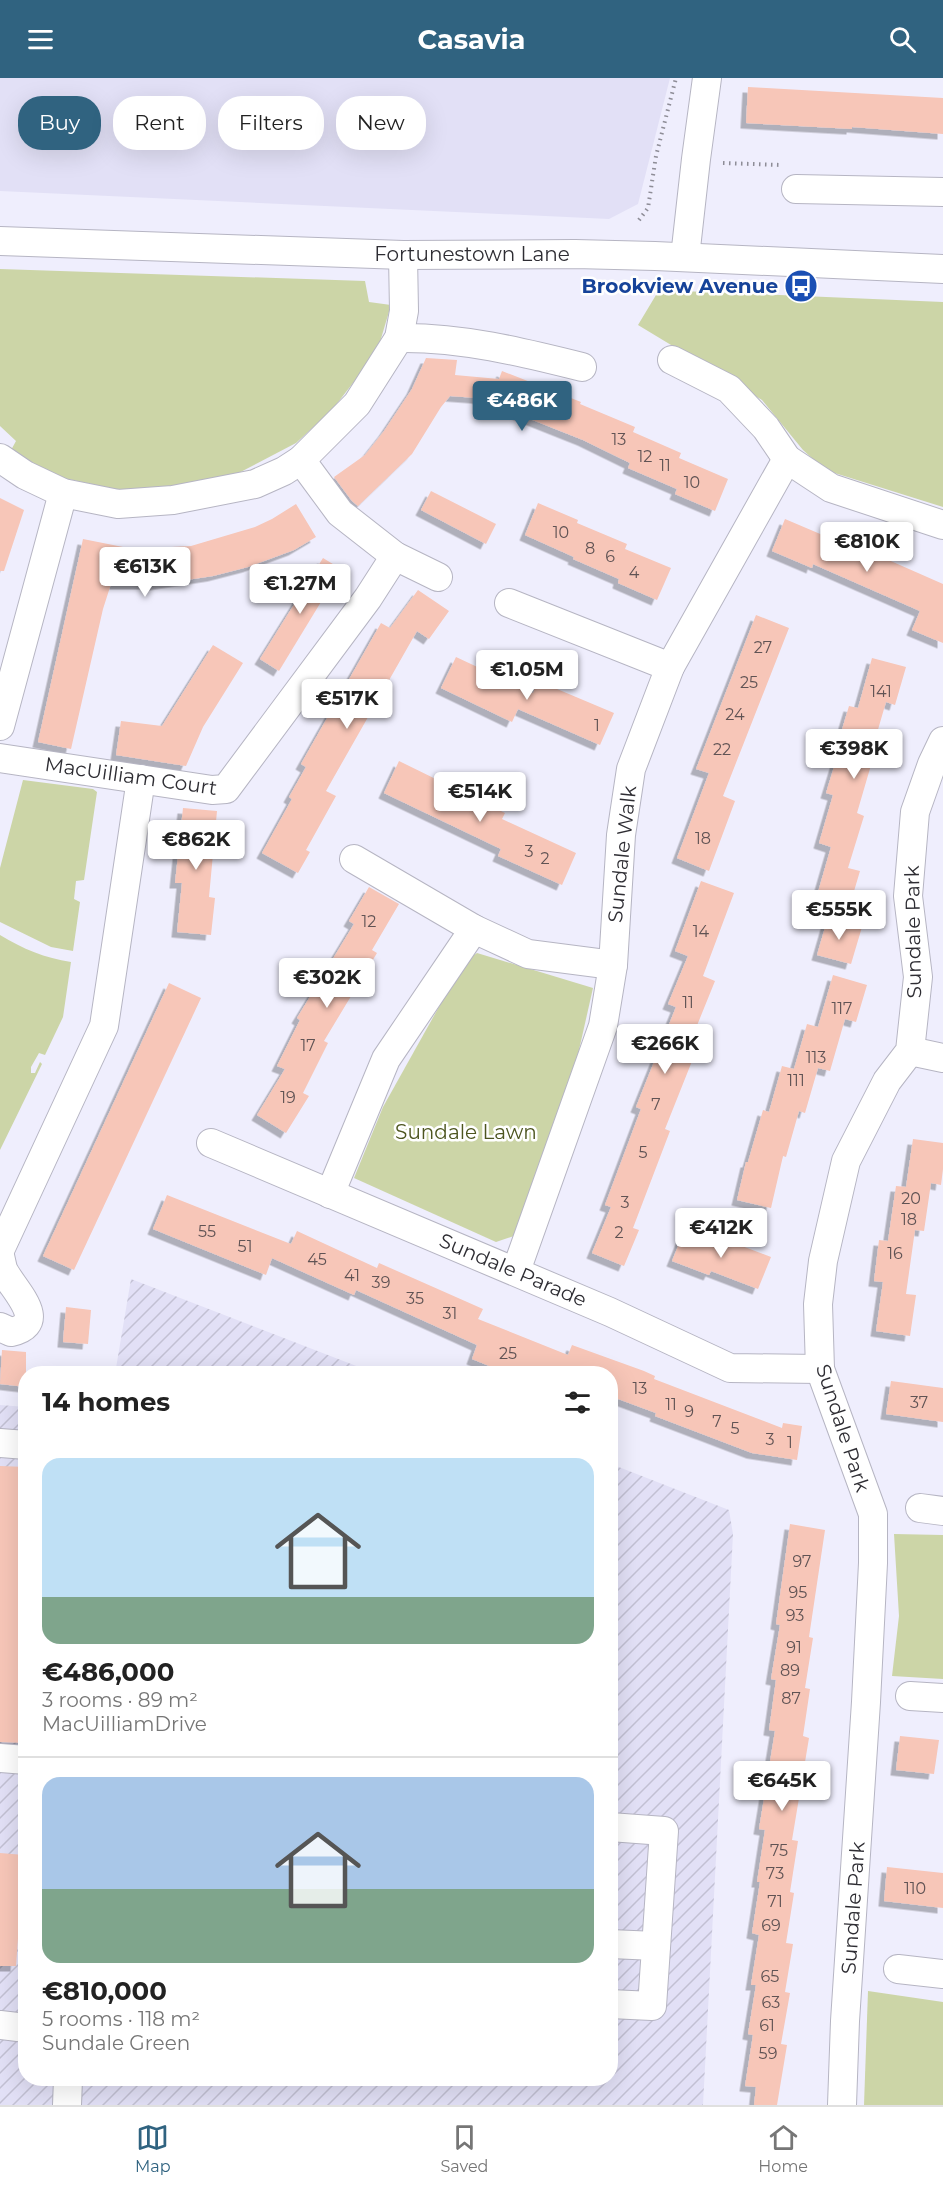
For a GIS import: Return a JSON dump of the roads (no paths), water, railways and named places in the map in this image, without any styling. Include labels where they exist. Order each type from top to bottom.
[{"type":"street","points":[[685,257],[707,78]]},
{"type":"street","points":[[795,189],[943,192]]},
{"type":"street","name":"Fortunestown Lane","points":[[0,241],[403,255],[575,254],[685,257],[943,269]]},
{"type":"street","points":[[0,458],[25,476],[63,493],[118,504],[173,500],[255,484],[284,471],[301,460],[357,404],[399,338],[404,311],[403,255]]},
{"type":"street","points":[[399,338],[425,338],[517,351],[582,367]]},
{"type":"street","points":[[672,360],[729,389],[766,428],[786,459],[831,488],[943,525]]},
{"type":"street","name":"Sundale Walk","points":[[516,1271],[603,1026],[613,965],[621,835],[631,770],[670,667],[786,459]]},
{"type":"street","points":[[301,460],[340,513],[395,556],[438,577]]},
{"type":"street","points":[[0,726],[63,493]]},
{"type":"street","name":"MacUilliam Court","points":[[0,758],[212,790],[226,789],[368,598],[395,556]]},
{"type":"street","points":[[509,603],[670,667]]},
{"type":"street","name":"Sundale Park","points":[[842,2105],[845,2021],[867,1692],[873,1514],[820,1368],[818,1304],[823,1261],[846,1161],[887,1081],[910,1051],[918,977],[908,896],[915,812],[943,741]]},
{"type":"street","points":[[0,1250],[104,1026],[141,779]]},
{"type":"street","points":[[354,859],[474,929],[528,954],[613,965]]},
{"type":"street","points":[[330,1194],[386,1059],[474,929]]},
{"type":"street","points":[[910,1051],[943,1058]]},
{"type":"street","name":"Sundale Parade","points":[[211,1143],[516,1271],[730,1368],[820,1368]]},
{"type":"street","points":[[0,1256],[4,1270],[26,1304],[29,1314],[24,1328],[11,1332],[0,1327]]},
{"type":"street","points":[[0,1443],[18,1444]]},
{"type":"street","points":[[910,1696],[943,1698]]},
{"type":"street","points":[[0,1758],[18,1759]]},
{"type":"street","points":[[618,1827],[664,1830],[652,2006],[618,2004]]},
{"type":"street","points":[[618,1944],[657,1946]]},
{"type":"street","points":[[898,1969],[943,1974]]},
{"type":"street","points":[[0,2025],[18,2027]]},
{"type":"street","points":[[67,2105],[68,2086]]},
{"type":"place","name":"Brookview Avenue","points":[[801,286]]},
{"type":"park label","name":"Sundale Lawn","points":[[466,1132]]}]
